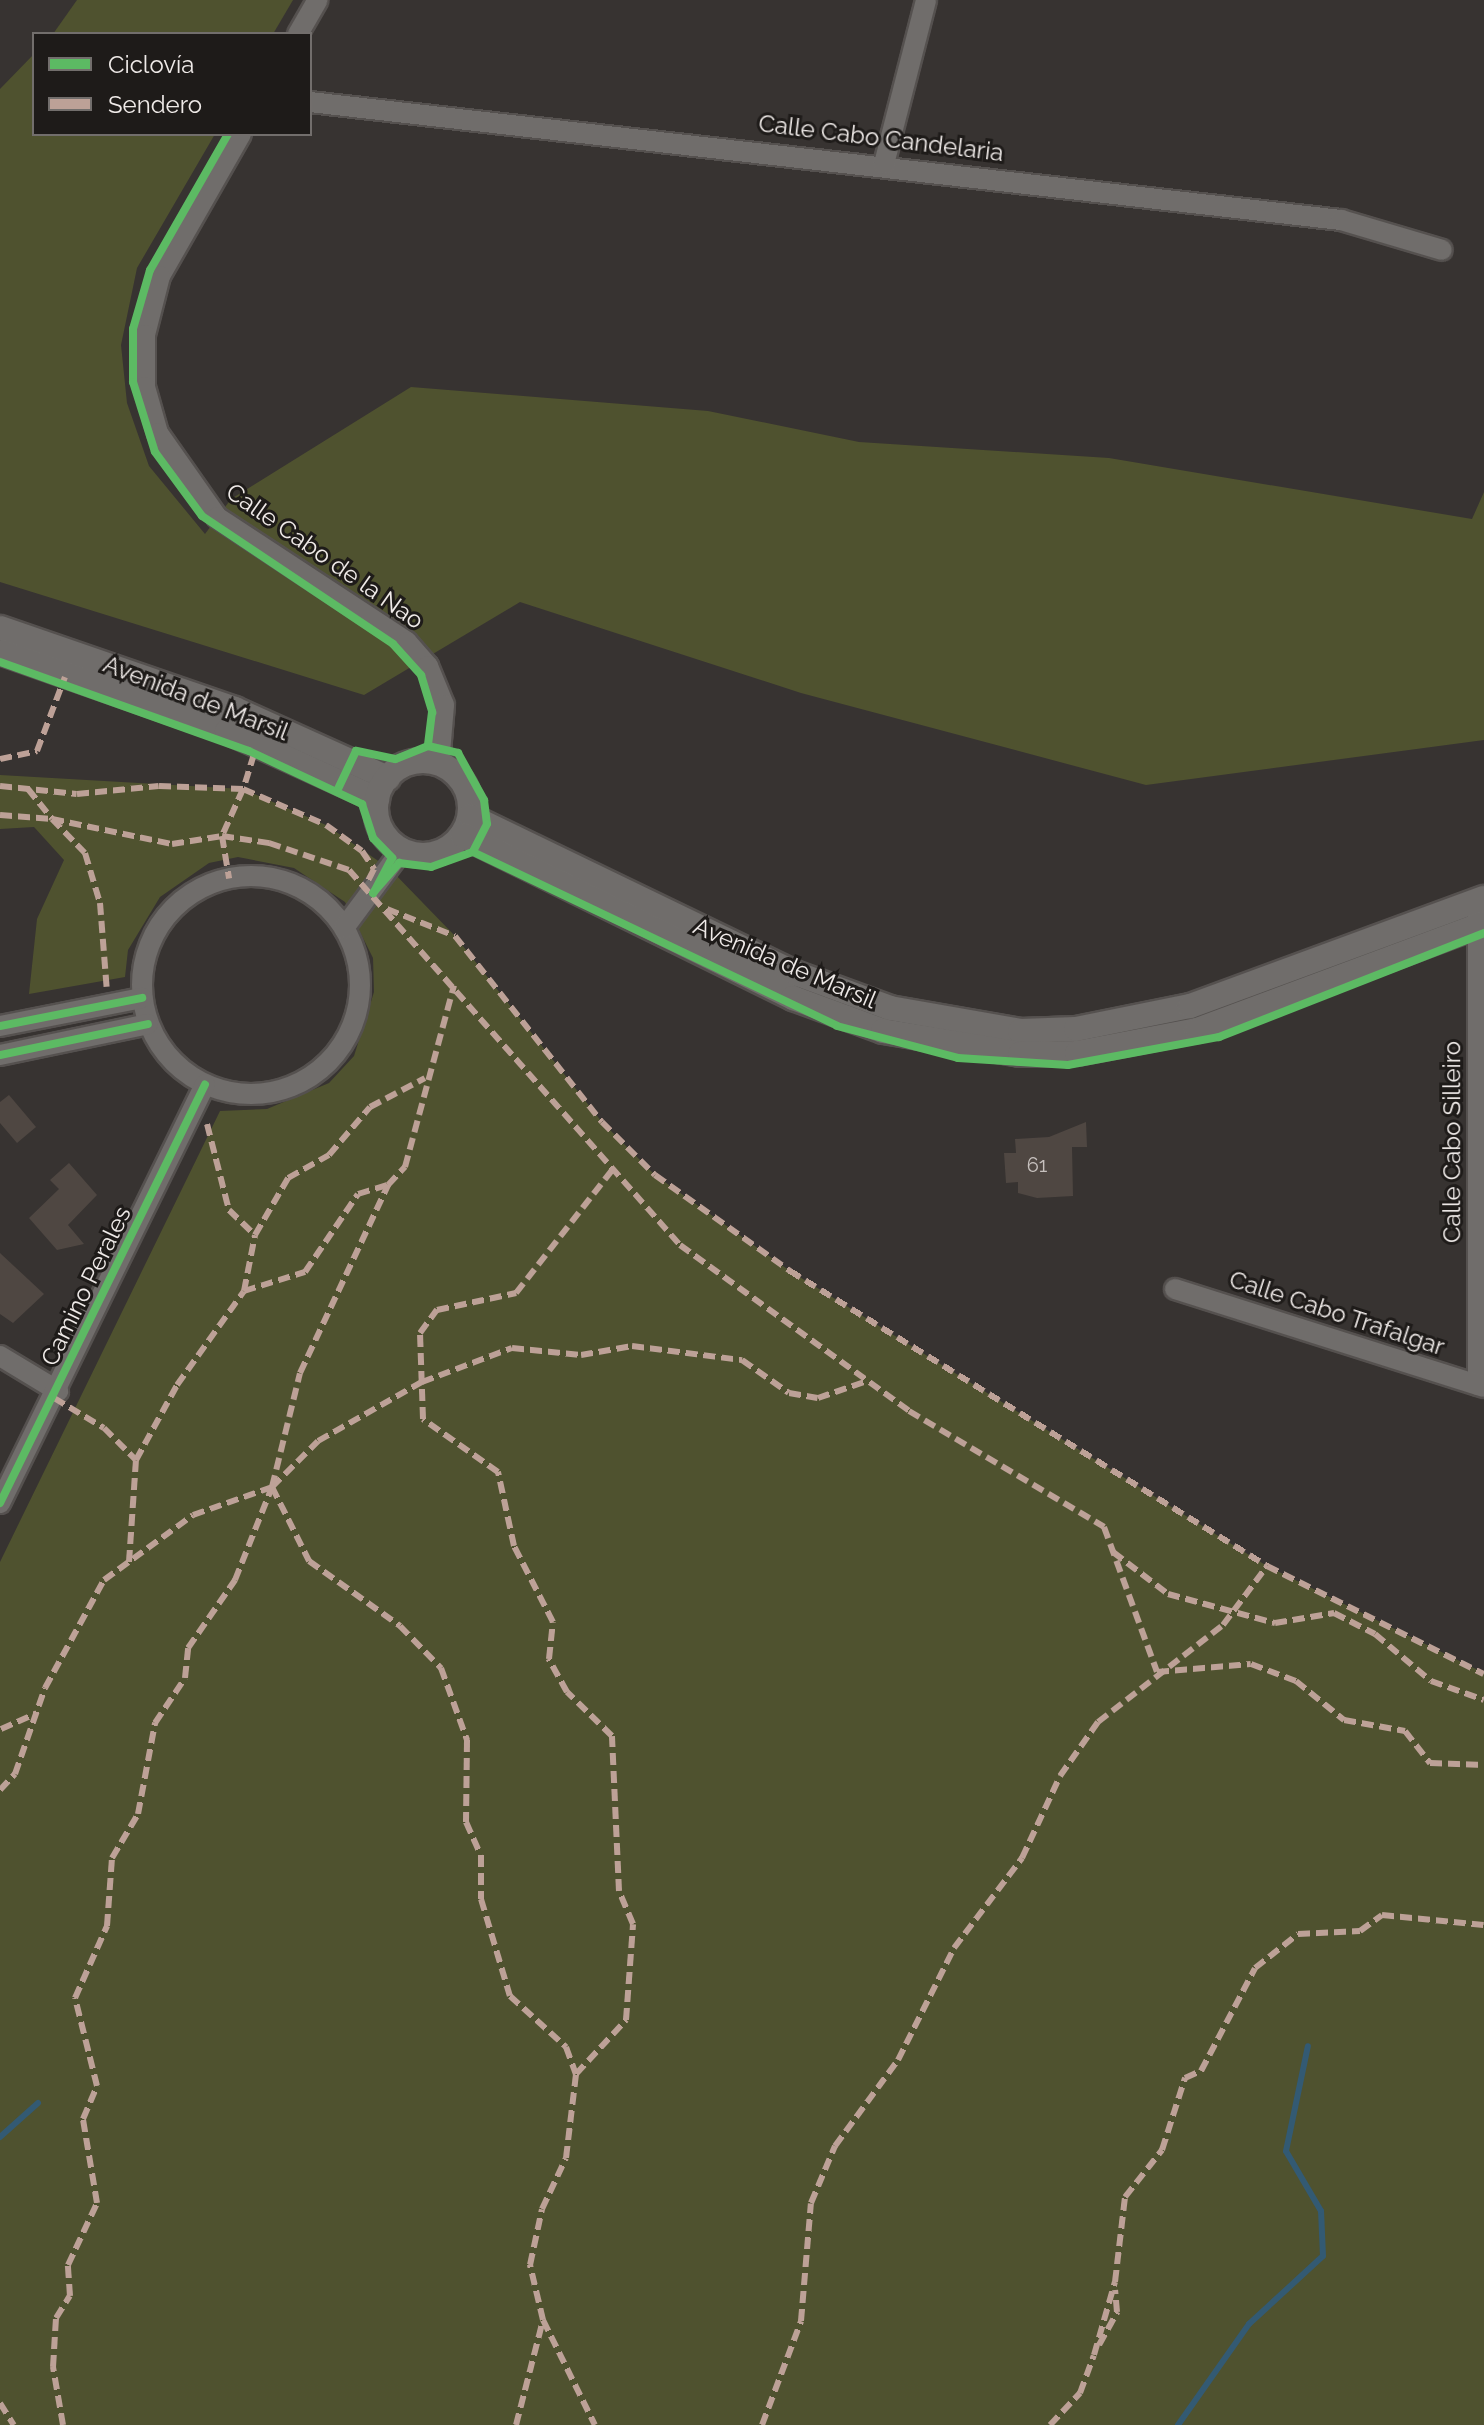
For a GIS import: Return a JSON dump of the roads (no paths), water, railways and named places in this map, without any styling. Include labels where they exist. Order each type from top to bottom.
[{"type":"street","points":[[299,32],[318,0]]},
{"type":"street","points":[[884,164],[926,0]]},
{"type":"street","name":"Calle Cabo Candelaria","points":[[312,102],[884,164],[1341,220],[1442,250]]},
{"type":"street","name":"Calle Cabo de la Nao","points":[[240,136],[160,276],[145,335],[145,387],[158,433],[217,517],[407,642],[428,666],[444,705],[439,764]]},
{"type":"street","name":"Avenida de Marsil","points":[[0,628],[235,709],[382,788]]},
{"type":"street","name":"Avenida de Marsil","points":[[0,652],[382,788]]},
{"type":"street","points":[[413,762],[439,764],[464,784],[466,825],[433,855],[402,850],[380,826],[382,788],[413,762]]},
{"type":"street","name":"Avenida de Marsil","points":[[466,825],[793,998],[883,1031],[1020,1054],[1077,1053],[1197,1030],[1481,911]]},
{"type":"street","points":[[344,928],[402,850]]},
{"type":"street","points":[[229,878],[282,880],[307,891],[344,928],[361,987],[350,1032],[323,1069],[266,1094],[205,1085],[162,1049],[148,1024],[142,998],[143,966],[166,917],[199,889],[229,878]]},
{"type":"street","name":"Calle Cabo Silleiro","points":[[1481,911],[1481,1386]]},
{"type":"street","points":[[0,1026],[142,998]]},
{"type":"street","points":[[0,1055],[148,1024]]},
{"type":"street","name":"Camino Perales","points":[[0,1503],[58,1391],[205,1085]]},
{"type":"street","name":"Calle Cabo Trafalgar","points":[[1175,1289],[1481,1386]]},
{"type":"street","points":[[0,1356],[58,1391]]},
{"type":"waterway","points":[[1178,2425],[1249,2324],[1323,2256],[1321,2211],[1286,2151],[1308,2046]]},
{"type":"waterway","points":[[0,2137],[38,2103]]}]
